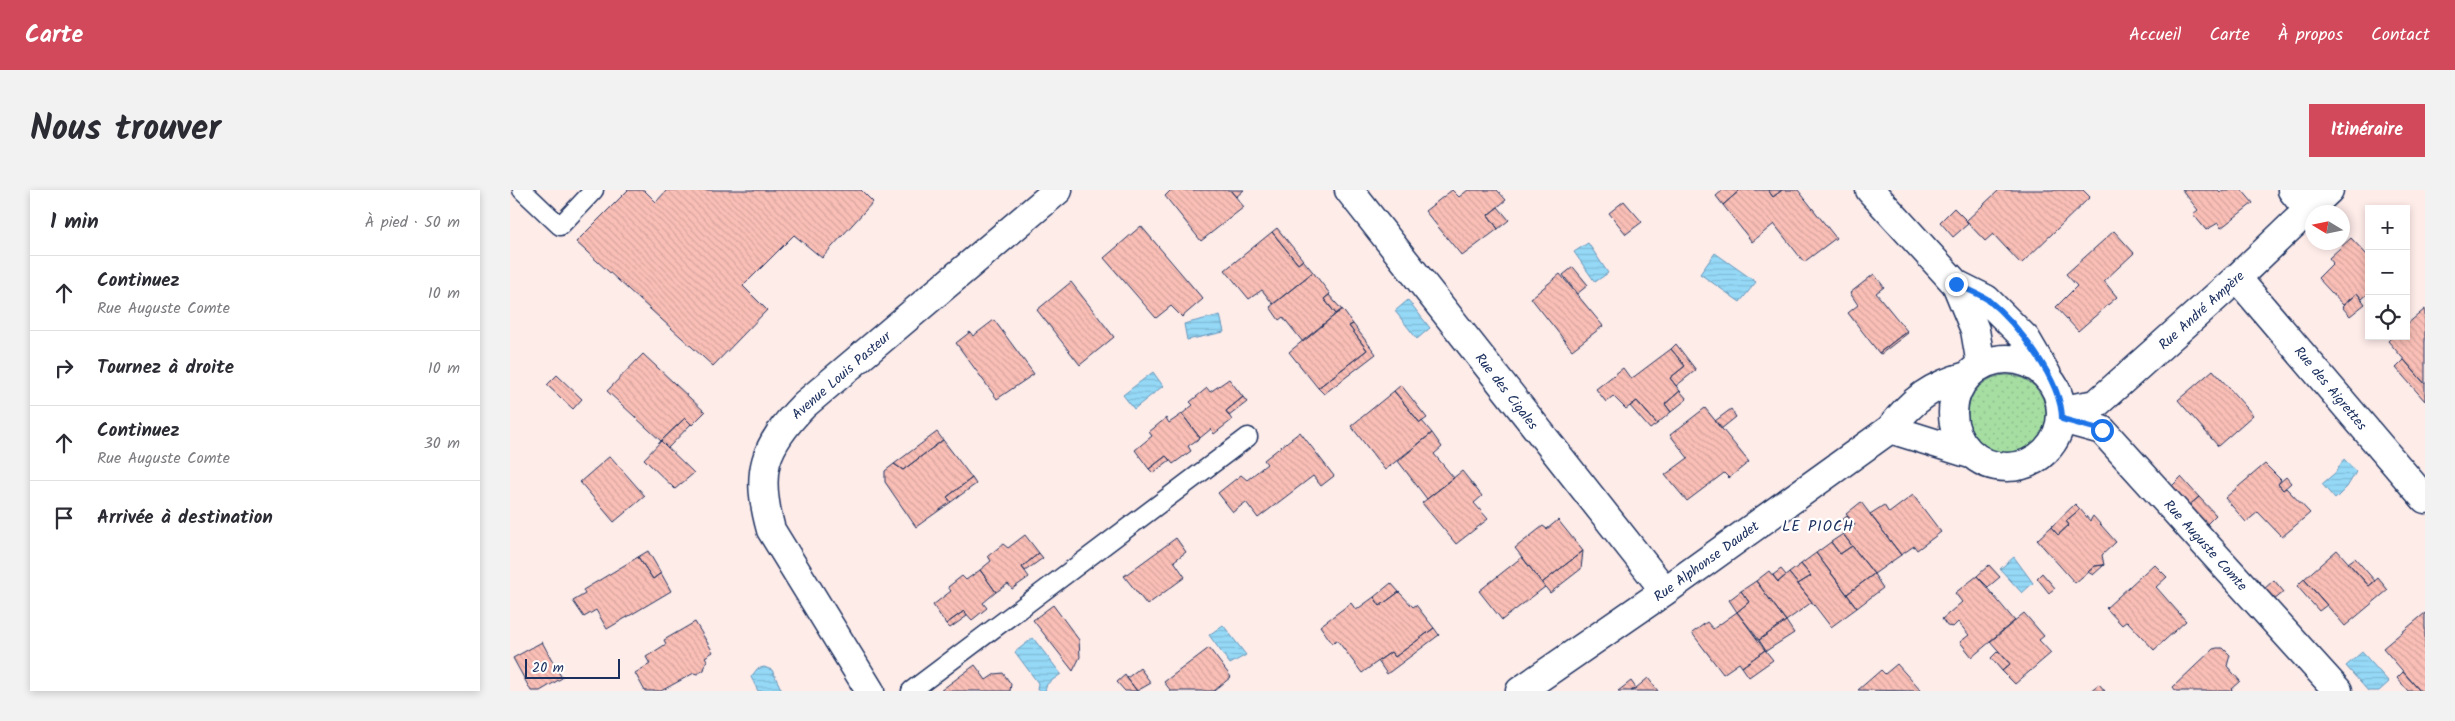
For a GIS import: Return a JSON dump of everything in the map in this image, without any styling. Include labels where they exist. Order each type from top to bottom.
[{"type":"street","name":"Avenue Louis Pasteur","points":[[870,691],[771,530],[764,503],[762,479],[769,450],[781,429],[804,405],[1058,190]]},
{"type":"street","name":"Rue des Cigales","points":[[1349,190],[1665,591]]},
{"type":"street","points":[[1870,190],[1956,284],[1966,302],[1975,330],[1974,370]]},
{"type":"street","name":"Rue André Ampère","points":[[2062,414],[2096,404],[2237,278],[2300,200],[2330,190]]},
{"type":"street","name":"Rue des Aigrettes","points":[[2237,278],[2425,499]]},
{"type":"street","points":[[1890,429],[1970,454],[1986,464],[2003,468],[2020,466],[2035,460],[2048,450],[2057,436],[2062,414],[2060,397],[2026,339],[1986,299],[1956,284]]},
{"type":"street","points":[[1970,454],[1960,440],[1954,424],[1953,407],[1957,391],[1974,370],[1998,359],[2016,359],[2032,364],[2047,375]]},
{"type":"street","name":"Rue Alphonse Daudet","points":[[1520,691],[1665,591],[1890,429],[1908,406],[1942,383],[1974,370]]},
{"type":"street","name":"Rue Auguste Comte","points":[[2062,414],[2102,430],[2338,691]]},
{"type":"lane","points":[[522,190],[560,226],[594,190]]},
{"type":"lane","points":[[910,691],[1248,437]]},
{"type":"green space","points":[[1999,375],[2015,375],[2029,381],[2040,392],[2046,406],[2046,422],[2040,436],[2029,447],[2015,453],[1999,453],[1985,447],[1974,436],[1968,422],[1968,406],[1974,392],[1985,381]]},
{"type":"water","points":[[1588,243],[1608,273],[1595,282],[1574,252]]},
{"type":"water","points":[[1715,253],[1756,282],[1740,302],[1700,274]]},
{"type":"water","points":[[1408,300],[1430,328],[1417,339],[1395,311]]},
{"type":"water","points":[[1220,315],[1224,332],[1187,340],[1184,324]]},
{"type":"water","points":[[1153,372],[1163,386],[1134,409],[1123,395]]},
{"type":"water","points":[[2344,459],[2356,472],[2347,487],[2335,499],[2322,484],[2335,473]]},
{"type":"water","points":[[2014,557],[2033,583],[2022,593],[2000,569]]},
{"type":"water","points":[[1223,625],[1246,655],[1230,664],[1209,635]]},
{"type":"water","points":[[1033,638],[1061,674],[1047,684],[1045,691],[1037,690],[1038,683],[1015,652]]},
{"type":"water","points":[[2362,652],[2389,682],[2379,691],[2368,691],[2346,666]]},
{"type":"water","points":[[764,667],[772,670],[782,691],[758,691],[751,677],[757,669]]},
{"type":"building","points":[[628,190],[644,190],[656,202],[667,190],[861,190],[873,202],[822,258],[794,235],[743,286],[767,310],[713,366],[576,242]]},
{"type":"building","points":[[1171,190],[1230,190],[1244,207],[1201,241],[1165,196]]},
{"type":"building","points":[[1230,190],[1244,190],[1236,197]]},
{"type":"building","points":[[1452,190],[1459,197],[1468,190],[1497,190],[1506,200],[1488,215],[1498,229],[1462,256],[1425,211]]},
{"type":"building","points":[[1723,190],[1740,190],[1723,205],[1716,196]]},
{"type":"building","points":[[1740,190],[1768,190],[1773,197],[1782,190],[1798,190],[1836,238],[1804,262],[1774,224],[1752,242],[1723,205]]},
{"type":"building","points":[[1768,190],[1782,190],[1773,197]]},
{"type":"building","points":[[1999,190],[2083,190],[2090,197],[2021,264],[1993,234],[1985,241],[1966,221]]},
{"type":"building","points":[[2182,190],[2218,190],[2220,192],[2223,190],[2242,190],[2253,203],[2221,228],[2218,223],[2206,230],[2193,214],[2198,210]]},
{"type":"building","points":[[1624,201],[1642,222],[1626,234],[1609,213]]},
{"type":"building","points":[[1498,207],[1509,220],[1498,229],[1488,215]]},
{"type":"building","points":[[1954,208],[1969,223],[1953,237],[1940,222]]},
{"type":"building","points":[[1141,226],[1203,299],[1182,317],[1171,306],[1156,318],[1104,258]]},
{"type":"building","points":[[1277,228],[1303,260],[1298,264],[1272,232]]},
{"type":"building","points":[[2114,231],[2134,253],[2104,281],[2117,297],[2078,331],[2056,307],[2077,286],[2066,274]]},
{"type":"building","points":[[1272,232],[1298,264],[1303,260],[1313,272],[1273,304],[1262,290],[1249,299],[1225,270]]},
{"type":"building","points":[[2350,239],[2365,253],[2365,296],[2362,299],[2357,293],[2343,305],[2318,278],[2333,263],[2329,258],[2338,250],[2350,250]]},
{"type":"building","points":[[1573,267],[1588,285],[1577,294],[1563,275]]},
{"type":"building","points":[[1313,272],[1330,294],[1324,299],[1336,314],[1303,342],[1283,317],[1279,320],[1270,307]]},
{"type":"building","points":[[1560,274],[1603,326],[1572,350],[1531,298]]},
{"type":"building","points":[[1874,274],[1884,287],[1876,293],[1907,331],[1879,353],[1848,313],[1858,305],[1850,293]]},
{"type":"building","points":[[1071,282],[1114,337],[1080,365],[1037,310]]},
{"type":"building","points":[[2357,293],[2365,304],[2350,316],[2342,307]]},
{"type":"building","points":[[1329,295],[1342,310],[1336,314],[1324,299]]},
{"type":"building","points":[[1342,309],[1353,324],[1349,326],[1367,350],[1318,388],[1289,352]]},
{"type":"building","points":[[2425,309],[2425,384],[2388,341],[2410,340],[2410,322]]},
{"type":"building","points":[[994,320],[1034,374],[997,399],[956,343],[970,332],[973,336]]},
{"type":"building","points":[[1353,324],[1376,354],[1324,394],[1318,388],[1367,350],[1349,326]]},
{"type":"building","points":[[1907,331],[1908,333],[1881,354],[1879,353]]},
{"type":"building","points":[[1676,344],[1696,370],[1676,386],[1670,378],[1685,366],[1671,349]]},
{"type":"building","points":[[1671,349],[1685,366],[1670,378],[1680,391],[1665,404],[1671,412],[1657,424],[1637,401],[1626,409],[1613,396],[1606,402],[1596,389],[1623,368],[1631,379]]},
{"type":"building","points":[[643,354],[705,412],[692,425],[685,418],[661,441],[607,391]]},
{"type":"building","points":[[2404,360],[2425,384],[2425,401],[2396,368]]},
{"type":"building","points":[[2213,370],[2253,415],[2218,446],[2178,400]]},
{"type":"building","points":[[557,375],[582,399],[573,409],[547,385]]},
{"type":"building","points":[[1229,379],[1243,397],[1226,411],[1232,420],[1214,434],[1211,429],[1200,438],[1182,414],[1193,405],[1190,402],[1207,388],[1210,392]]},
{"type":"building","points":[[1401,385],[1427,418],[1420,423],[1394,391]]},
{"type":"building","points":[[1394,391],[1420,423],[1422,421],[1432,433],[1385,470],[1351,426]]},
{"type":"building","points":[[1680,391],[1687,399],[1671,412],[1665,404]]},
{"type":"building","points":[[1243,397],[1247,402],[1229,416],[1226,411]]},
{"type":"building","points":[[1637,401],[1657,424],[1650,429],[1630,406]]},
{"type":"building","points":[[1705,408],[1749,462],[1729,478],[1724,473],[1687,501],[1665,475],[1688,458],[1670,435]]},
{"type":"building","points":[[1731,409],[1736,417],[1721,429],[1715,421]]},
{"type":"building","points":[[1182,414],[1200,438],[1188,446],[1191,451],[1173,464],[1166,456],[1149,469],[1135,450],[1152,436],[1149,432],[1166,418],[1169,423]]},
{"type":"building","points":[[685,418],[691,424],[668,448],[661,441]]},
{"type":"building","points":[[937,432],[943,440],[903,470],[894,464]]},
{"type":"building","points":[[1300,432],[1334,476],[1321,486],[1313,476],[1258,518],[1246,502],[1233,512],[1218,493],[1241,475],[1247,480],[1267,464],[1264,460]]},
{"type":"building","points":[[1432,433],[1442,447],[1434,454],[1454,478],[1427,499],[1398,461]]},
{"type":"building","points":[[943,440],[972,478],[947,497],[951,502],[916,527],[885,482],[885,471],[894,464],[903,470]]},
{"type":"building","points":[[661,441],[694,473],[675,489],[644,459]]},
{"type":"building","points":[[610,456],[645,496],[614,522],[580,482]]},
{"type":"building","points":[[1166,456],[1170,460],[1153,473],[1149,469]]},
{"type":"building","points":[[2265,464],[2281,480],[2278,484],[2283,490],[2286,488],[2310,513],[2282,537],[2258,512],[2246,522],[2225,498]]},
{"type":"building","points":[[1462,471],[1482,496],[1474,503],[1488,519],[1456,544],[1422,503]]},
{"type":"building","points":[[2181,477],[2199,497],[2187,507],[2170,488]]},
{"type":"building","points":[[2286,477],[2291,483],[2283,490],[2278,484]]},
{"type":"building","points":[[972,478],[976,484],[951,502],[947,497]]},
{"type":"building","points":[[1913,495],[1941,532],[1917,550],[1914,546],[1901,555],[1870,514],[1884,505],[1889,513]]},
{"type":"building","points":[[2199,497],[2216,515],[2205,526],[2187,507]]},
{"type":"building","points":[[1861,502],[1901,555],[1874,574],[1843,534],[1855,525],[1846,514]]},
{"type":"building","points":[[2075,504],[2080,509],[2066,521],[2069,525],[2058,535],[2051,527]]},
{"type":"building","points":[[2080,509],[2090,521],[2093,516],[2116,542],[2102,555],[2104,565],[2095,566],[2075,583],[2037,540],[2051,527],[2058,535],[2069,525],[2066,521]]},
{"type":"building","points":[[1847,516],[1855,525],[1843,534],[1837,524]]},
{"type":"building","points":[[1558,520],[1583,551],[1542,583],[1515,548],[1543,526],[1547,529]]},
{"type":"building","points":[[1843,534],[1852,546],[1840,554],[1831,542]]},
{"type":"building","points":[[1025,535],[1039,553],[1022,567],[1029,577],[1012,589],[1008,584],[996,592],[980,570],[991,561],[988,556],[1003,544],[1008,548]]},
{"type":"building","points":[[1176,538],[1186,552],[1174,561],[1185,577],[1147,605],[1124,576]]},
{"type":"building","points":[[1831,542],[1840,554],[1852,546],[1874,574],[1847,594],[1816,553]]},
{"type":"building","points":[[2337,550],[2369,586],[2378,578],[2388,590],[2345,626],[2304,579]]},
{"type":"building","points":[[648,551],[661,573],[653,579],[638,557]]},
{"type":"building","points":[[1583,551],[1581,569],[1550,593],[1542,583]]},
{"type":"building","points":[[1039,553],[1043,558],[1025,571],[1022,567]]},
{"type":"building","points":[[1816,553],[1857,608],[1831,627],[1798,584],[1811,576],[1801,564]]},
{"type":"building","points":[[638,557],[653,579],[661,573],[671,591],[607,629],[596,610],[584,617],[573,601],[585,594],[583,590]]},
{"type":"building","points":[[1522,557],[1545,587],[1502,620],[1479,591]]},
{"type":"building","points":[[2355,558],[2375,581],[2369,586],[2348,563]]},
{"type":"building","points":[[1801,564],[1811,576],[1798,584],[1789,573]]},
{"type":"building","points":[[2154,564],[2167,577],[2156,587],[2186,621],[2154,650],[2127,621],[2122,625],[2106,608]]},
{"type":"building","points":[[1989,565],[2000,577],[1988,587],[1977,576]]},
{"type":"building","points":[[2104,565],[2093,575],[2088,572],[2095,566]]},
{"type":"building","points":[[1781,569],[1786,575],[1778,582],[1773,575]]},
{"type":"building","points":[[980,570],[996,592],[983,603],[987,608],[972,620],[964,611],[946,624],[933,605],[951,591],[948,587],[962,576],[966,580]]},
{"type":"building","points":[[1769,571],[1778,582],[1789,573],[1812,602],[1786,621],[1756,581]]},
{"type":"building","points":[[2042,573],[2055,588],[2049,593],[2037,578]]},
{"type":"building","points":[[1874,574],[1883,588],[1857,608],[1847,594]]},
{"type":"building","points":[[1977,576],[2015,621],[1972,657],[1960,642],[1969,635],[1958,622],[1953,627],[1947,626],[1942,619],[1962,602],[1955,593]]},
{"type":"building","points":[[2304,579],[2327,605],[2319,611],[2297,586]]},
{"type":"building","points":[[2274,580],[2284,592],[2274,600],[2264,589]]},
{"type":"building","points":[[1756,581],[1786,621],[1759,640],[1737,612],[1749,602],[1741,591]]},
{"type":"building","points":[[1391,583],[1399,592],[1380,606],[1374,597]]},
{"type":"building","points":[[1741,591],[1749,602],[1737,612],[1729,600]]},
{"type":"building","points":[[1399,592],[1413,607],[1416,605],[1434,628],[1395,657],[1391,652],[1362,673],[1337,640],[1332,643],[1320,626],[1351,603],[1356,610],[1374,597],[1380,606]]},
{"type":"building","points":[[1053,605],[1079,640],[1080,657],[1073,671],[1033,620]]},
{"type":"building","points":[[964,611],[967,616],[950,628],[946,624]]},
{"type":"building","points":[[1737,612],[1765,650],[1742,667],[1739,663],[1723,674],[1692,633],[1707,622],[1713,629]]},
{"type":"building","points":[[2024,613],[2044,636],[2039,640],[2051,653],[2015,684],[2002,671],[2010,664],[1990,641]]},
{"type":"building","points":[[2425,613],[2425,691],[2420,691],[2383,648]]},
{"type":"building","points":[[1786,621],[1794,633],[1766,651],[1759,640]]},
{"type":"building","points":[[695,622],[713,652],[705,657],[707,660],[704,670],[697,674],[694,673],[661,691],[645,691],[635,673],[650,664],[646,657],[666,644],[664,640]]},
{"type":"building","points":[[1434,628],[1439,635],[1387,674],[1378,661],[1391,652],[1395,657]]},
{"type":"building","points":[[542,642],[562,678],[540,691],[531,691],[513,658]]},
{"type":"building","points":[[1209,648],[1231,677],[1214,691],[1171,691],[1164,682]]},
{"type":"building","points":[[2223,648],[2230,655],[2227,666],[2240,681],[2231,689],[2233,691],[2176,691],[2173,687],[2213,649]]},
{"type":"building","points":[[1765,650],[1773,660],[1749,677],[1742,667]]},
{"type":"building","points":[[1998,651],[2010,664],[2002,671],[1991,658]]},
{"type":"building","points":[[1897,664],[1921,691],[1858,690],[1881,670],[1885,674]]},
{"type":"building","points":[[975,665],[986,680],[995,674],[1003,673],[1011,684],[1010,691],[940,691]]},
{"type":"building","points":[[1140,668],[1151,683],[1137,691],[1127,678]]},
{"type":"building","points":[[2403,672],[2420,691],[2408,691],[2397,678]]},
{"type":"building","points":[[1125,675],[1137,691],[1125,691],[1117,682]]},
{"type":"building","points":[[1648,678],[1658,691],[1631,691],[1636,688]]},
{"type":"building","points":[[1631,681],[1636,688],[1631,691],[1618,691]]},
{"type":"building","points":[[2099,684],[2105,691],[2090,691]]},
{"type":"district","name":"LE PIOCH","points":[[1818,526]]},
{"type":"route","points":[[1956,284],[1986,299],[2026,339],[2060,397],[2062,419],[2102,430]]}]
